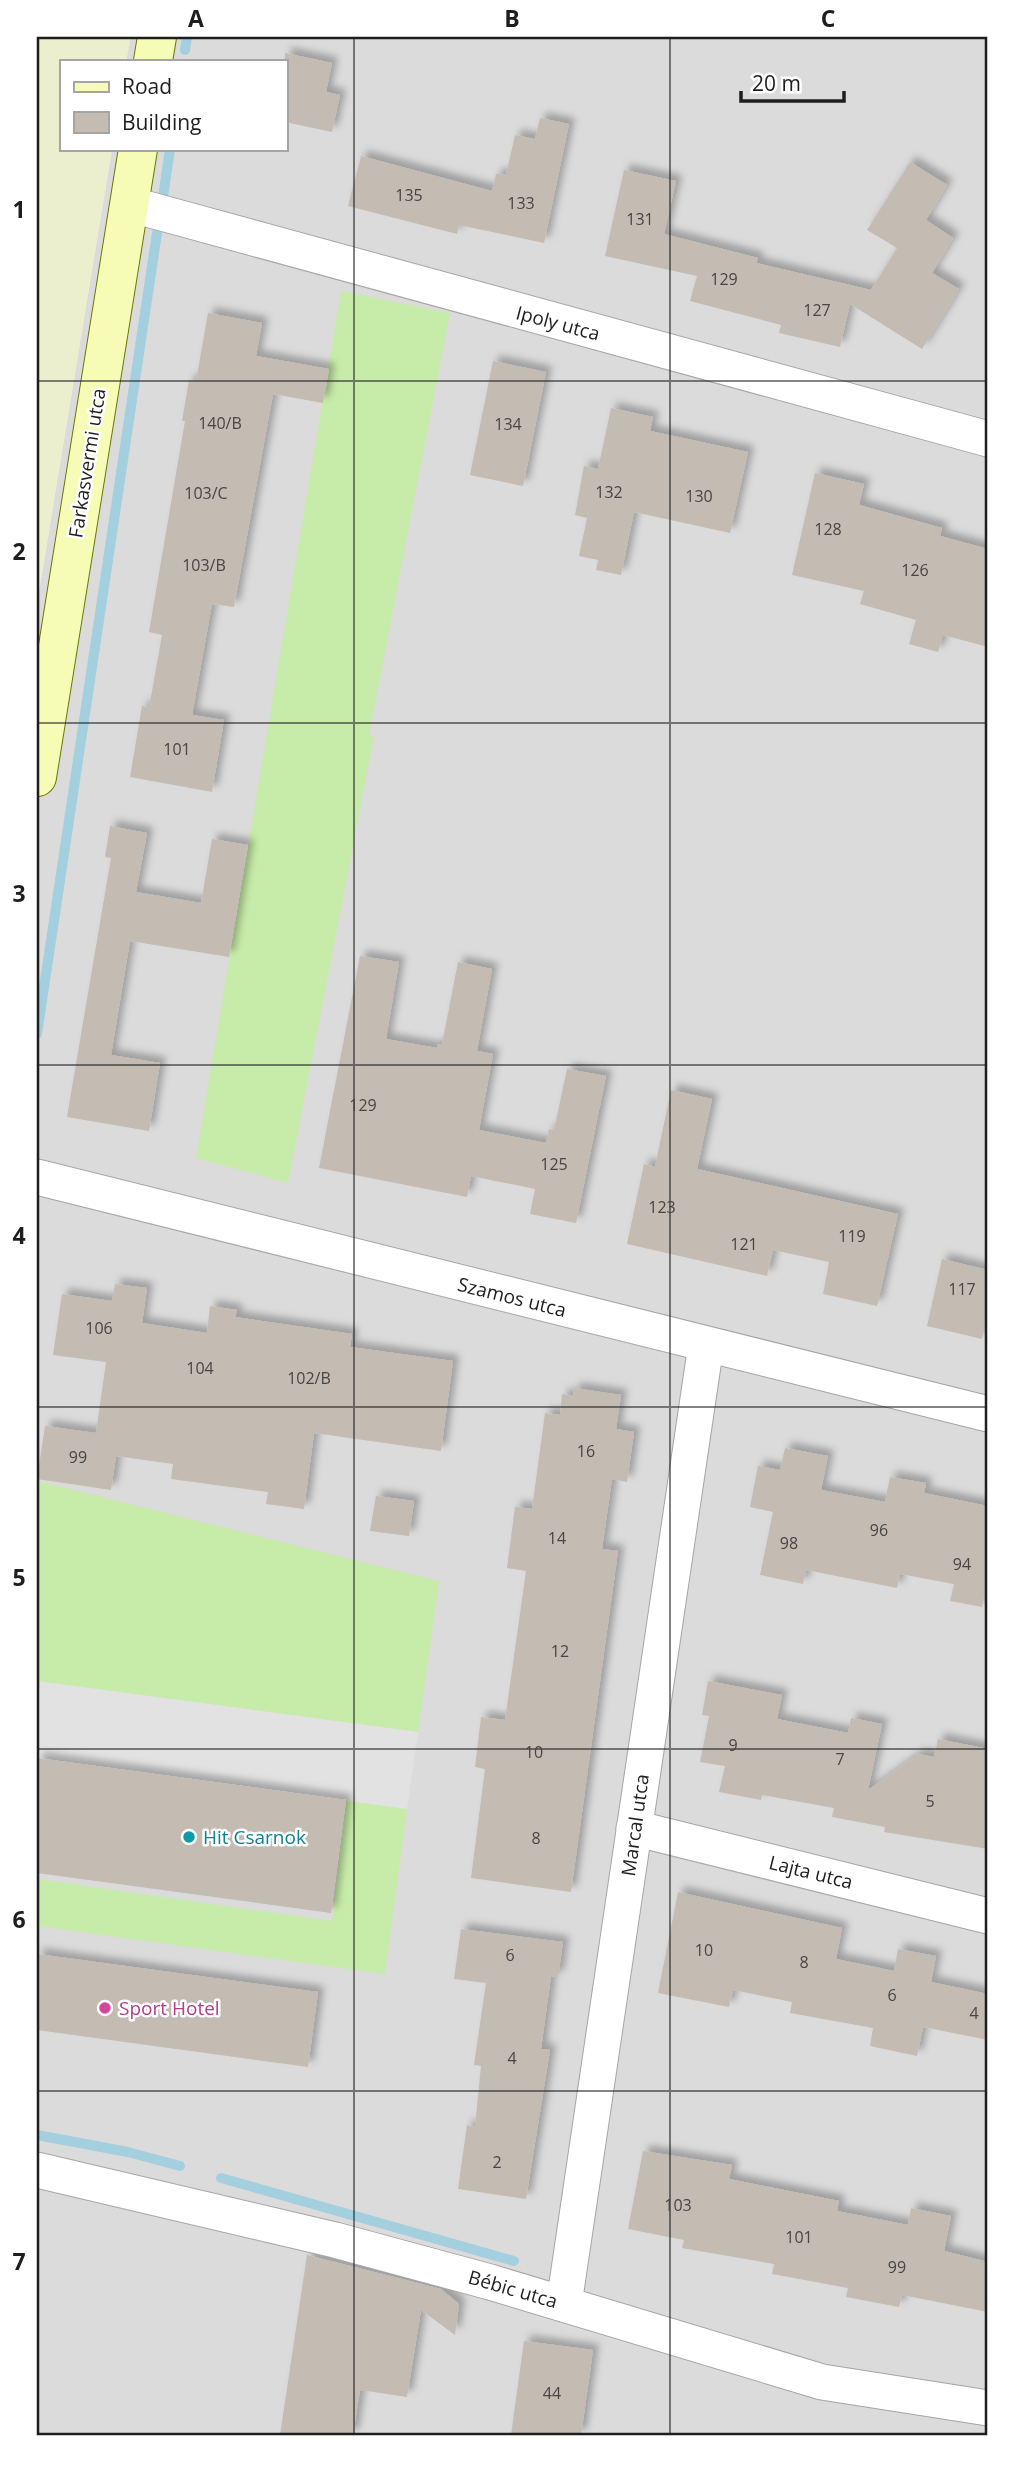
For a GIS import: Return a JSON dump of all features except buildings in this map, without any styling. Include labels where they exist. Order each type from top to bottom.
[{"type":"street","points":[[153,60],[157,37]]},
{"type":"street","name":"Farkasvermi utca","points":[[37,777],[138,150]]},
{"type":"street","name":"Ipoly utca","points":[[129,204],[988,439]]},
{"type":"street","name":"Szamos utca","points":[[37,1177],[988,1414]]},
{"type":"street","name":"Marcal utca","points":[[564,2304],[706,1345]]},
{"type":"street","name":"Lajta utca","points":[[634,1828],[988,1916]]},
{"type":"street","name":"Bébic utca","points":[[37,2170],[335,2240],[564,2304],[822,2382],[988,2408]]},
{"type":"shaded area","points":[[131,37],[988,37],[988,2435],[37,2435],[37,604],[112,150],[287,150],[287,60],[126,60]]},
{"type":"shaded area","points":[[37,1681],[418,1732],[407,1809],[37,1759]]},
{"type":"green space","points":[[37,37],[131,37],[126,60],[60,60],[60,150],[112,150],[37,604]]},
{"type":"green space","points":[[341,291],[450,313],[369,735],[374,737],[288,1183],[196,1158]]},
{"type":"green space","points":[[37,1481],[439,1581],[418,1732],[37,1681]]},
{"type":"green space","points":[[346,1800],[407,1809],[385,1974],[37,1926],[37,1879],[332,1921]]},
{"type":"waterway","points":[[185,50],[187,37]]},
{"type":"waterway","points":[[163,197],[170,150]]},
{"type":"waterway","points":[[37,1034],[157,233]]},
{"type":"waterway","points":[[37,2135],[128,2152],[180,2166]]},
{"type":"waterway","points":[[221,2178],[514,2261]]},
{"type":"place","name":"Hit Csarnok","points":[[189,1837]]},
{"type":"place","name":"Sport Hotel","points":[[105,2008]]}]
